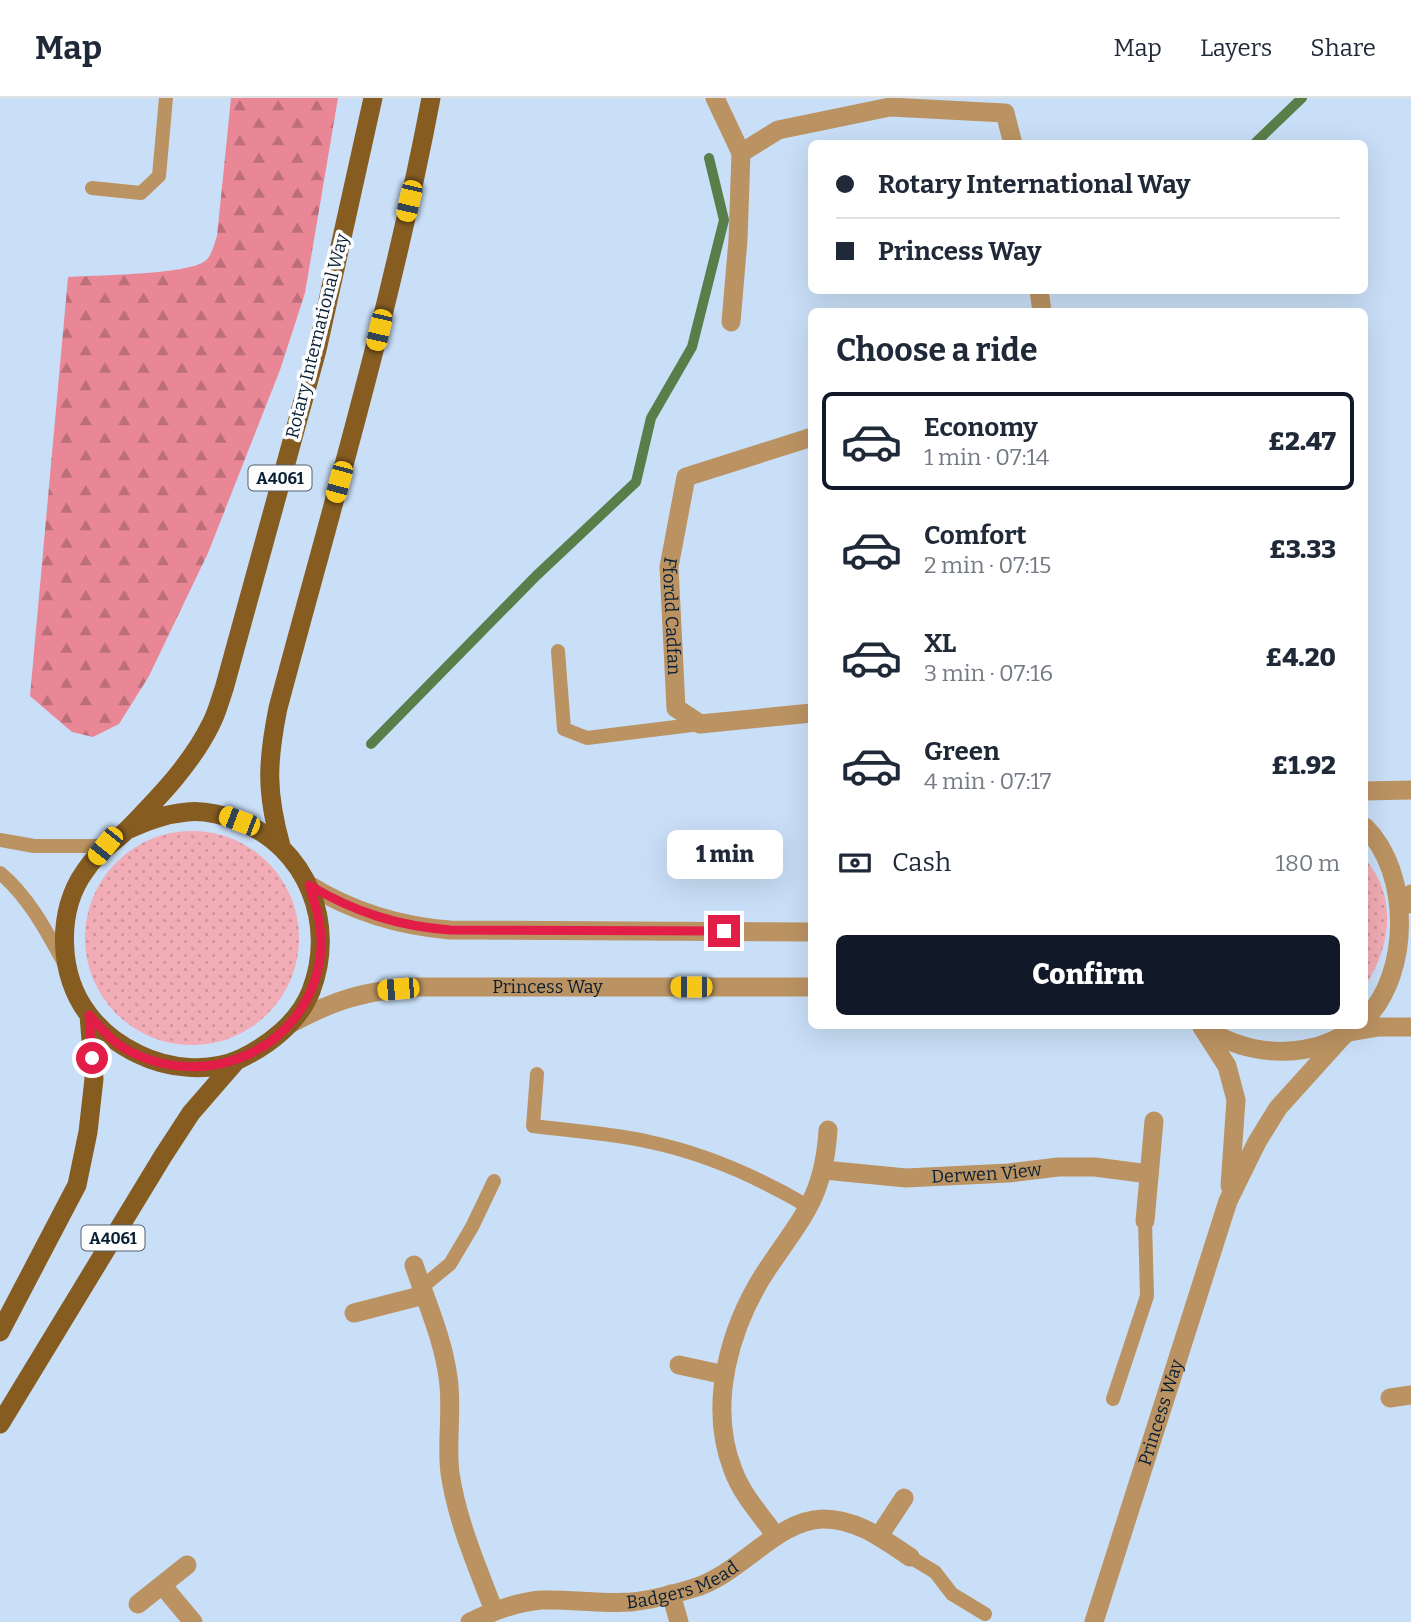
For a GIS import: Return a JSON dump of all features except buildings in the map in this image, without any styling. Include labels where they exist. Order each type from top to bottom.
[{"type":"main road","name":"Rotary International Way","points":[[127,830],[169,785],[194,752],[212,723],[225,689],[317,350],[373,98]]},
{"type":"main road","name":"A4061","points":[[281,846],[269,789],[269,764],[278,708],[373,356],[431,98]]},
{"type":"main road","name":"A4061","points":[[190,811],[223,815],[254,827],[281,846],[297,864],[309,885],[320,920],[320,957],[310,993],[290,1024],[266,1045],[237,1060],[196,1068],[155,1062],[118,1044],[89,1015],[76,994],[68,971],[64,937],[69,904],[83,872],[105,846],[127,830],[158,816],[190,811]]},
{"type":"main road","name":"A4061","points":[[0,1332],[77,1185],[88,1132],[94,1079],[89,1015]]},
{"type":"main road","name":"A4061","points":[[0,1424],[163,1156],[191,1113],[237,1060]]},
{"type":"street","points":[[715,98],[741,153],[738,240],[731,322]]},
{"type":"street","points":[[741,153],[778,130],[890,107],[1003,105],[1012,140]]},
{"type":"street","name":"Ffordd Cadfan","points":[[700,724],[676,708],[668,567],[686,477],[808,438]]},
{"type":"street","points":[[700,724],[808,713]]},
{"type":"street","points":[[1368,791],[1411,790]]},
{"type":"street","points":[[1368,830],[1396,866],[1409,904],[1408,944],[1395,981],[1368,1017]]},
{"type":"street","points":[[309,885],[335,901],[363,913],[420,928],[808,932]]},
{"type":"street","name":"Princess Way","points":[[290,1024],[321,1007],[351,996],[416,987],[808,987]]},
{"type":"street","points":[[1368,1028],[1411,1027]]},
{"type":"street","name":"Princess Way","points":[[1203,1029],[1227,1066],[1236,1100],[1228,1200]]},
{"type":"street","name":"Princess Way","points":[[1206,1029],[1227,1042],[1263,1051],[1300,1051],[1349,1031]]},
{"type":"street","name":"Princess Way","points":[[1094,1622],[1228,1200],[1278,1108],[1349,1031]]},
{"type":"street","points":[[1145,1221],[1154,1121]]},
{"type":"street","points":[[776,1536],[741,1489],[733,1470],[722,1426],[725,1375],[732,1346],[753,1293],[809,1207],[824,1170],[828,1130]]},
{"type":"street","name":"Derwen View","points":[[824,1170],[906,1178],[970,1176],[1058,1167],[1095,1167],[1149,1174]]},
{"type":"street","points":[[414,1265],[449,1380],[450,1471],[455,1498],[463,1529],[494,1611]]},
{"type":"street","points":[[354,1313],[423,1291]]},
{"type":"street","points":[[678,1365],[725,1375]]},
{"type":"street","points":[[1390,1398],[1411,1395]]},
{"type":"street","points":[[878,1536],[904,1498]]},
{"type":"street","name":"Badgers Mead","points":[[470,1622],[494,1611],[540,1600],[630,1602],[697,1587],[719,1577],[797,1524],[823,1520],[850,1523],[878,1536],[910,1557]]},
{"type":"street","points":[[138,1604],[187,1565]]},
{"type":"street","points":[[162,1586],[193,1622]]},
{"type":"street","points":[[671,1594],[680,1622]]},
{"type":"lane","points":[[92,188],[141,193],[159,176],[166,98]]},
{"type":"lane","points":[[558,650],[564,729],[587,738],[700,724]]},
{"type":"lane","points":[[0,840],[34,846],[105,846]]},
{"type":"lane","points":[[0,873],[12,883],[45,928],[68,971]]},
{"type":"lane","points":[[537,1074],[533,1126],[648,1141],[690,1152],[771,1185],[809,1207]]},
{"type":"lane","points":[[423,1291],[450,1264],[472,1227],[494,1181]]},
{"type":"lane","points":[[1113,1399],[1147,1296],[1145,1221]]},
{"type":"lane","points":[[910,1557],[934,1572],[952,1594],[985,1614]]},
{"type":"shaded area","points":[[192,831],[233,839],[268,862],[291,897],[299,938],[291,979],[268,1014],[233,1037],[192,1045],[151,1037],[116,1014],[93,979],[85,938],[93,897],[116,862],[151,839]]},
{"type":"shaded area","points":[[1368,863],[1383,889],[1387,922],[1381,955],[1368,981]]},
{"type":"green space","points":[[231,98],[338,98],[305,293],[280,370],[208,553],[149,676],[119,724],[93,737],[72,732],[30,696],[68,277],[161,272],[195,266],[207,259],[217,236]]},
{"type":"waterway","points":[[1258,140],[1302,98]]},
{"type":"waterway","points":[[371,744],[536,576],[636,482],[651,418],[692,347],[724,220],[709,158]]},
{"type":"route","points":[[92,1058],[89,1015],[118,1044],[155,1062],[196,1068],[237,1060],[266,1045],[290,1024],[310,993],[320,957],[320,920],[309,885],[335,901],[363,913],[420,928],[724,931]]}]
